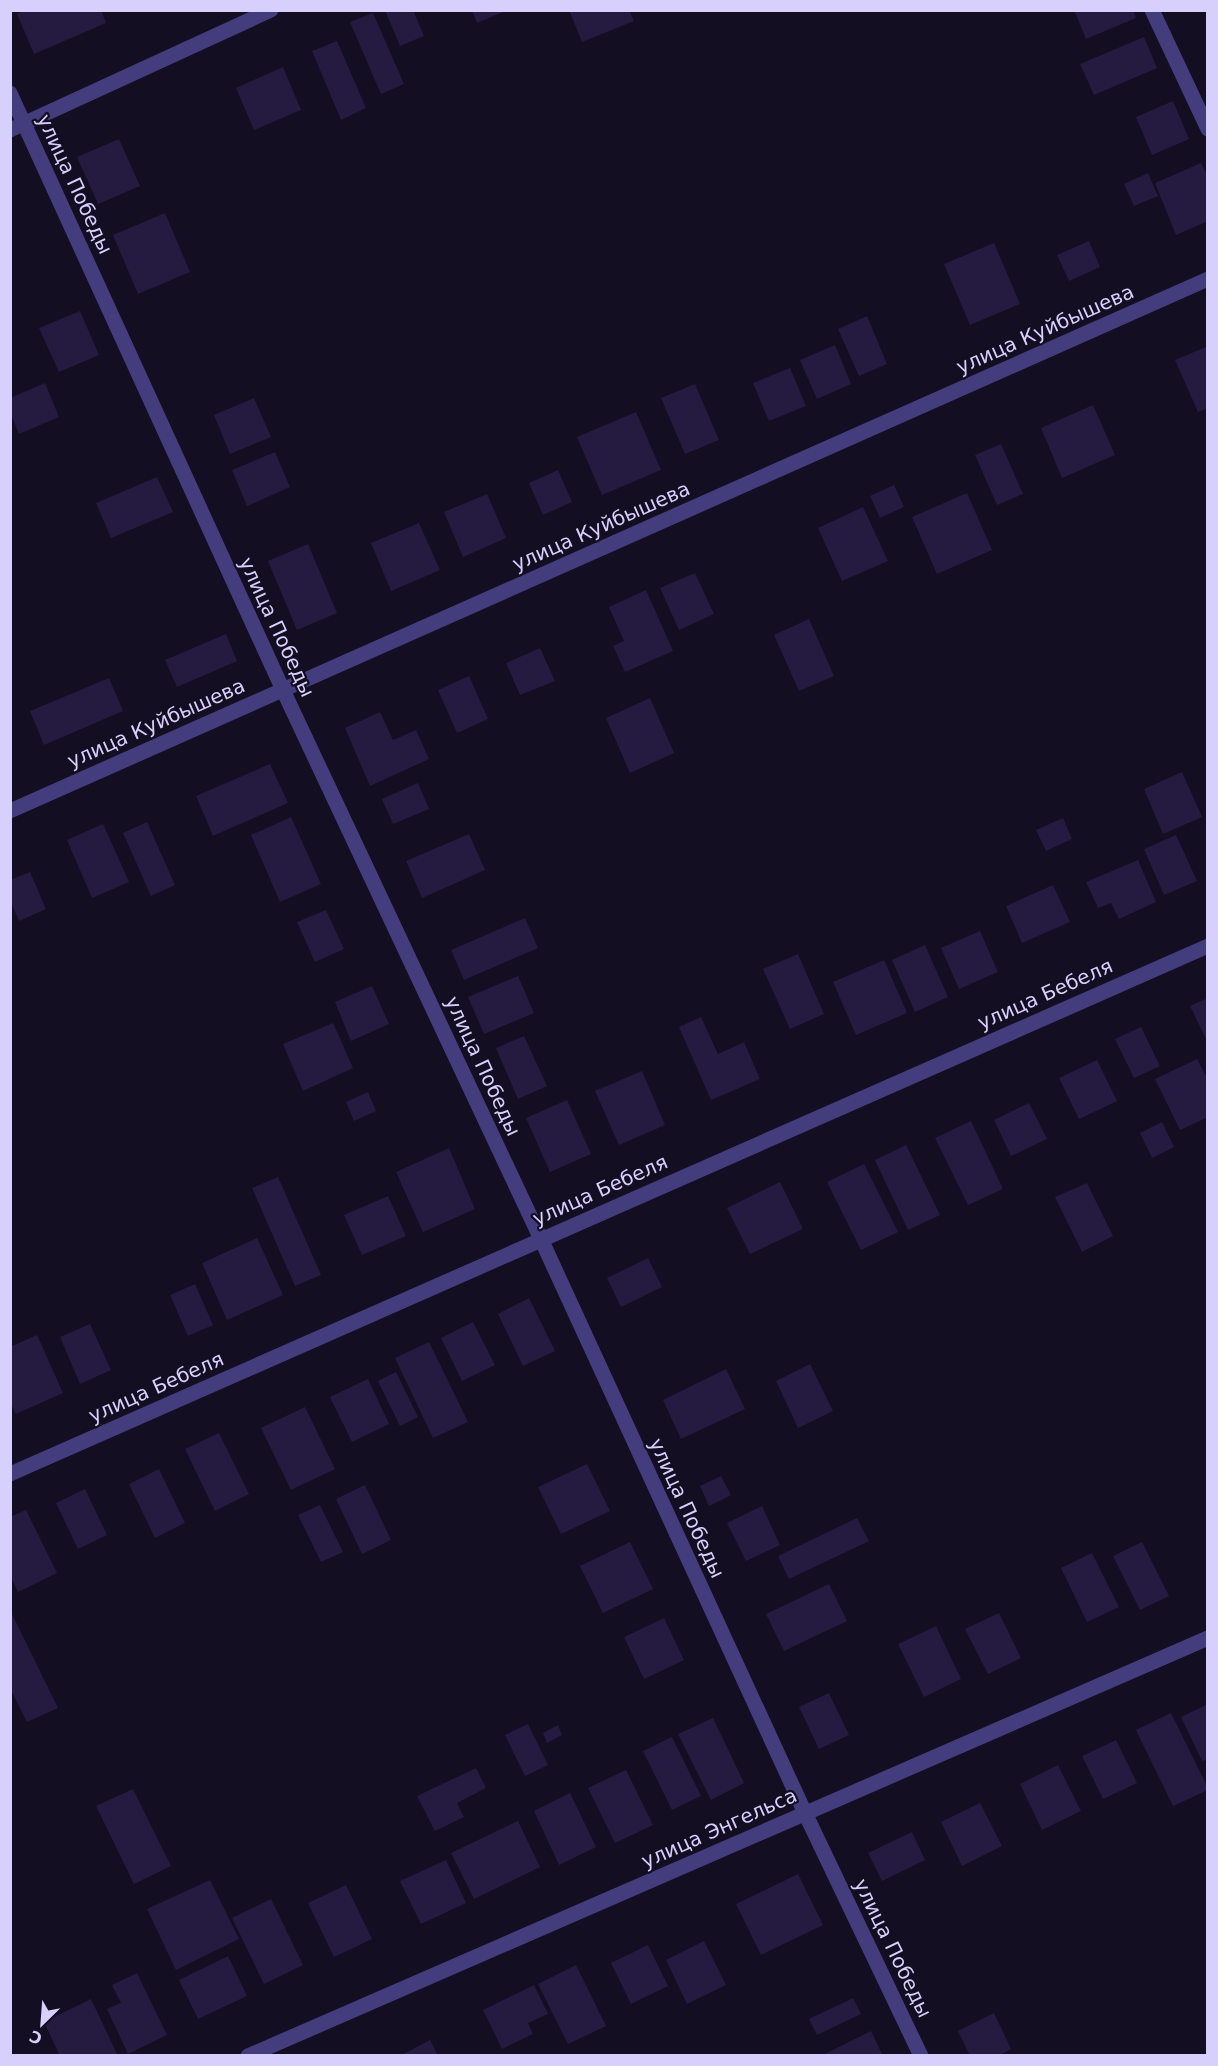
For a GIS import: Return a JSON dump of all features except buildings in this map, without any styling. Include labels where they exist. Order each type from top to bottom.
[{"type":"street","points":[[18,127],[271,10]]},
{"type":"street","points":[[1152,10],[1208,129]]},
{"type":"street","name":"улица Победы","points":[[10,93],[18,127],[541,1239],[805,1813],[921,2055]]},
{"type":"street","name":"улица Куйбышева","points":[[10,811],[1208,279]]},
{"type":"street","name":"улица Бебеля","points":[[10,1474],[1208,946]]},
{"type":"street","name":"улица Энгельса","points":[[248,2055],[1208,1638]]}]
